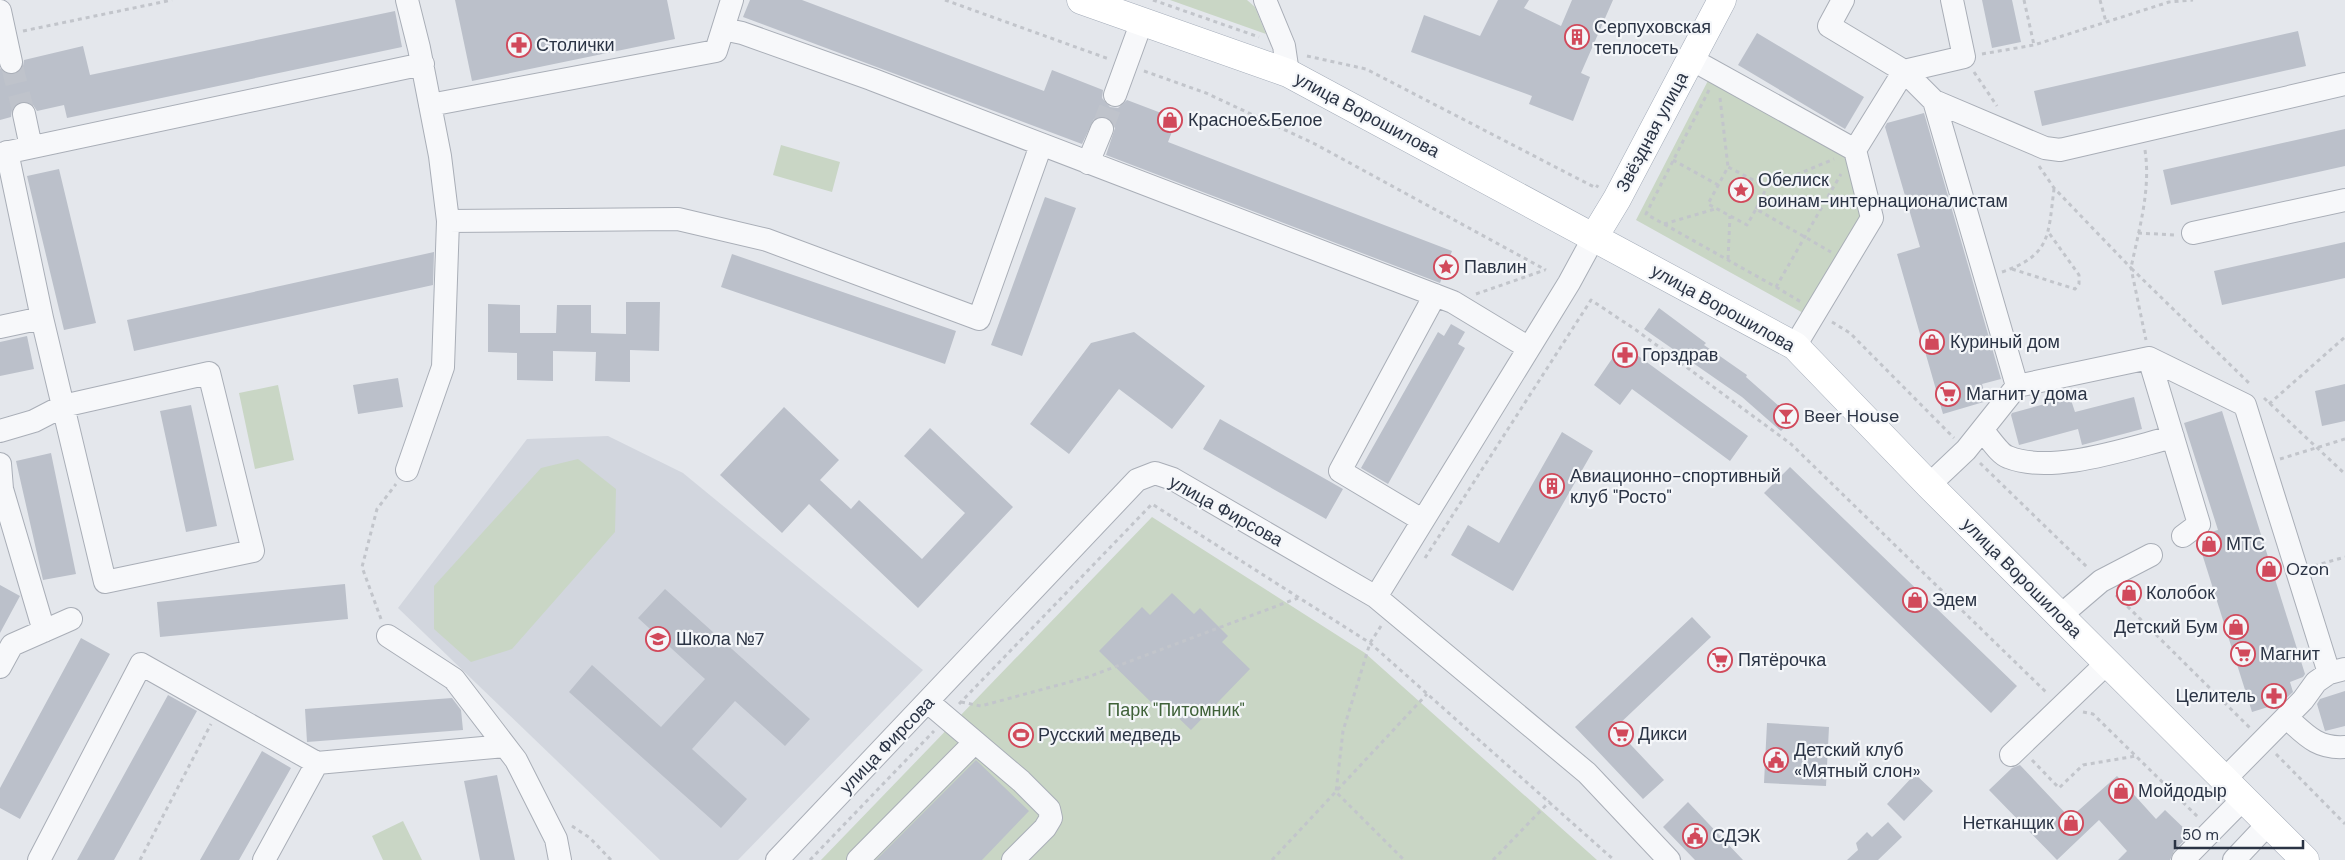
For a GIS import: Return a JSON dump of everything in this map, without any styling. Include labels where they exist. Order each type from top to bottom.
[{"type":"main road","name":"Звёздная улица","points":[[1594,237],[1617,200],[1722,0]]},
{"type":"main road","name":"улица Ворошилова","points":[[1101,2],[1148,11],[1288,73],[1795,346],[1929,485],[2305,860]]},
{"type":"street","points":[[407,470],[443,367],[448,221],[440,156],[423,64],[408,0]]},
{"type":"street","points":[[430,105],[716,51],[732,0]]},
{"type":"street","points":[[1265,0],[1284,46],[1288,73]]},
{"type":"street","points":[[1843,0],[1829,26],[1904,70],[1934,101],[2045,148],[2060,150],[2345,84]]},
{"type":"street","points":[[1795,346],[1872,218],[1855,150],[1904,70],[1964,57],[1952,0]]},
{"type":"street","points":[[0,11],[11,62]]},
{"type":"street","points":[[1115,95],[1148,11]]},
{"type":"street","points":[[723,29],[742,32],[871,79],[1444,299],[1529,348]]},
{"type":"street","points":[[1691,59],[1855,150]]},
{"type":"street","points":[[0,431],[34,421],[63,406],[209,373],[253,551],[105,582],[63,406],[42,318],[4,153],[423,64]]},
{"type":"street","points":[[1934,101],[2017,386]]},
{"type":"street","points":[[24,114],[31,147]]},
{"type":"street","points":[[1088,163],[1102,129]]},
{"type":"street","points":[[448,221],[678,219],[767,240],[979,319],[1041,145]]},
{"type":"street","points":[[2193,232],[2345,200]]},
{"type":"street","points":[[1594,237],[1529,348],[1422,520],[1384,604],[1587,773],[1669,860]]},
{"type":"street","points":[[1422,520],[1340,471],[1444,299]]},
{"type":"street","points":[[0,328],[42,318]]},
{"type":"street","points":[[2150,358],[2199,524],[2183,536]]},
{"type":"street","points":[[1929,485],[1966,450],[2017,386],[2150,358],[2244,406],[2297,571],[2337,671],[2316,682],[2303,700],[2224,780]]},
{"type":"street","points":[[1982,430],[2007,457],[2048,464],[2090,458],[2173,437]]},
{"type":"street","points":[[0,464],[2,489],[44,631]]},
{"type":"street","name":"улица Фирсова","points":[[777,860],[1137,480],[1155,473],[1173,479],[1384,604]]},
{"type":"street","points":[[2060,616],[2101,581],[2151,555]]},
{"type":"street","points":[[0,667],[12,645],[71,619]]},
{"type":"street","points":[[388,636],[454,679],[516,760],[556,839],[560,860]]},
{"type":"street","points":[[2015,751],[2108,663]]},
{"type":"street","points":[[39,860],[141,664],[317,763],[505,746]]},
{"type":"street","points":[[928,702],[954,710],[975,742],[1021,781],[1049,809],[1050,818],[1045,828],[1012,860]]},
{"type":"street","points":[[2286,717],[2314,742],[2334,748],[2345,747]]},
{"type":"street","points":[[858,860],[975,742]]},
{"type":"street","points":[[264,860],[317,763]]},
{"type":"street","points":[[2182,860],[2243,799]]},
{"type":"street","points":[[2234,860],[2268,824]]},
{"type":"path","points":[[19,32],[172,0]]},
{"type":"path","points":[[945,0],[1206,93],[1315,144],[1546,270],[1444,299]]},
{"type":"path","points":[[2024,0],[2034,44]]},
{"type":"path","points":[[2100,0],[2106,22]]},
{"type":"path","points":[[2193,0],[2170,1],[2034,44],[1964,57],[2054,188],[2131,268],[2256,390]]},
{"type":"path","points":[[1148,11],[1284,46],[1310,58],[1366,69],[1596,188]]},
{"type":"path","points":[[1718,74],[1646,214],[1728,259],[1850,333],[1966,450],[2263,740],[2345,824]]},
{"type":"path","points":[[1718,74],[1728,167],[1708,204],[1747,225],[1767,188],[1855,150]]},
{"type":"path","points":[[2142,131],[2147,166],[2147,183],[2131,268],[2150,358]]},
{"type":"path","points":[[1776,287],[1855,150]]},
{"type":"path","points":[[1673,160],[1718,185]]},
{"type":"path","points":[[1728,167],[1767,188]]},
{"type":"path","points":[[1986,278],[2012,269],[2036,256],[2049,233],[2054,188]]},
{"type":"path","points":[[1664,224],[1716,208]]},
{"type":"path","points":[[1756,209],[1847,261]]},
{"type":"path","points":[[1728,259],[1730,216]]},
{"type":"path","points":[[2138,233],[2165,236],[2193,232]]},
{"type":"path","points":[[2012,269],[2075,289],[2079,284],[2079,274],[2049,233]]},
{"type":"path","points":[[1424,560],[1591,300],[1636,330],[1791,444],[2062,707],[2093,714],[2212,830]]},
{"type":"path","points":[[2246,412],[2270,404],[2345,337]]},
{"type":"path","points":[[2263,397],[2345,474]]},
{"type":"path","points":[[2263,465],[2315,446],[2345,439]]},
{"type":"path","points":[[388,636],[362,567],[377,508],[407,470]]},
{"type":"path","points":[[810,860],[1152,504],[1370,644],[1550,801],[1614,860]]},
{"type":"path","points":[[2297,571],[2345,557]]},
{"type":"path","points":[[954,710],[981,706],[1088,677],[1299,598]]},
{"type":"path","points":[[1336,792],[1343,731],[1384,604]]},
{"type":"path","points":[[1272,860],[1427,694]]},
{"type":"path","points":[[140,860],[220,708]]},
{"type":"path","points":[[2015,751],[2059,788],[2083,765],[2136,756]]},
{"type":"path","points":[[1336,792],[1404,860]]},
{"type":"path","points":[[1493,860],[1550,801]]},
{"type":"path","points":[[568,824],[590,838],[611,860]]},
{"type":"shaded area","name":"Школа №7","points":[[608,436],[683,473],[923,670],[738,860],[660,860],[398,608],[527,439]]},
{"type":"green space","points":[[1170,0],[1247,0],[1255,7],[1266,34]]},
{"type":"green space","points":[[1713,71],[1855,150],[1866,213],[1805,314],[1636,220]]},
{"type":"green space","points":[[781,145],[840,162],[832,192],[773,175]]},
{"type":"green space","points":[[278,385],[294,460],[255,469],[239,393]]},
{"type":"green space","points":[[578,459],[616,489],[615,532],[512,649],[471,662],[434,629],[434,586],[541,468]]},
{"type":"green space","name":"Парк \"Питомник\"","points":[[1152,517],[1365,653],[1597,860],[821,860]]},
{"type":"green space","points":[[403,821],[422,860],[383,860],[372,836]]},
{"type":"building","points":[[455,0],[667,0],[675,39],[472,81]]},
{"type":"building","points":[[750,0],[802,0],[1044,91],[1052,70],[1103,90],[1102,98],[1110,107],[1118,108],[1127,100],[1177,119],[1168,142],[1452,251],[1440,283],[1106,155],[1115,128],[1112,121],[1107,117],[1100,116],[1094,119],[1082,144],[743,17]]},
{"type":"building","points":[[1498,0],[1529,0],[1524,8],[1561,26],[1572,0],[1613,0],[1581,73],[1590,77],[1573,121],[1529,104],[1532,96],[1411,52],[1424,15],[1480,36]]},
{"type":"building","points":[[1982,0],[2012,0],[2021,42],[1992,48]]},
{"type":"building","points":[[395,11],[402,47],[67,118],[64,105],[37,111],[33,105],[22,101],[16,104],[12,110],[11,117],[0,120],[0,68],[7,74],[14,75],[23,66],[24,60],[83,46],[90,75]]},
{"type":"building","points":[[2298,31],[2306,66],[2042,126],[2034,91]]},
{"type":"building","points":[[1757,33],[1864,97],[1845,129],[1738,65]]},
{"type":"building","points":[[1924,113],[2001,379],[1982,384],[1987,401],[1943,414],[1897,254],[1920,247],[1885,127],[1887,123]]},
{"type":"building","points":[[2345,129],[2345,166],[2171,205],[2163,170]]},
{"type":"building","points":[[59,169],[96,323],[64,330],[27,176]]},
{"type":"building","points":[[1045,197],[1076,208],[1022,356],[991,345]]},
{"type":"building","points":[[2345,242],[2345,278],[2222,305],[2214,271]]},
{"type":"building","points":[[434,252],[433,285],[134,351],[127,320]]},
{"type":"building","points":[[732,254],[956,331],[945,364],[721,287]]},
{"type":"building","points":[[626,302],[660,302],[659,351],[630,350],[630,382],[595,381],[596,352],[553,351],[553,381],[517,380],[517,353],[488,352],[488,304],[520,305],[520,333],[556,333],[557,305],[591,305],[591,333],[626,334]]},
{"type":"building","points":[[1659,308],[1706,343],[1704,345],[1747,375],[1746,377],[1780,407],[1789,408],[1797,416],[1781,431],[1742,397],[1644,329]]},
{"type":"building","points":[[1451,324],[1465,332],[1458,344],[1465,348],[1388,484],[1361,468],[1438,332],[1444,336]]},
{"type":"building","points":[[1134,332],[1205,386],[1172,429],[1119,389],[1069,454],[1030,424],[1091,343]]},
{"type":"building","points":[[27,336],[34,369],[0,376],[0,342]]},
{"type":"building","points":[[1626,347],[1748,436],[1730,461],[1632,389],[1620,405],[1594,385],[1618,350]]},
{"type":"building","points":[[398,378],[403,407],[358,414],[353,385]]},
{"type":"building","points":[[2345,384],[2345,421],[2322,426],[2315,391]]},
{"type":"building","points":[[2070,397],[2075,412],[2134,397],[2142,429],[2082,445],[2078,429],[2019,445],[2012,413]]},
{"type":"building","points":[[191,405],[217,526],[186,532],[160,411]]},
{"type":"building","points":[[784,407],[839,460],[820,480],[851,509],[859,500],[922,559],[965,513],[904,456],[930,428],[1013,507],[918,608],[809,504],[782,533],[720,475]]},
{"type":"building","points":[[2222,411],[2305,674],[2303,677],[2290,682],[2293,692],[2281,703],[2252,712],[2198,541],[2208,533],[2218,530],[2184,423]]},
{"type":"building","points":[[1220,419],[1343,489],[1326,519],[1203,449]]},
{"type":"building","name":"Авиационно-спортивный клуб \"Росто\"","points":[[1562,432],[1593,451],[1513,591],[1451,555],[1468,525],[1499,543]]},
{"type":"building","points":[[51,453],[76,574],[43,580],[16,461]]},
{"type":"building","points":[[1790,467],[2017,686],[1991,713],[1764,493]]},
{"type":"building","points":[[345,584],[348,619],[160,637],[157,602]]},
{"type":"building","points":[[0,585],[20,596],[0,633]]},
{"type":"building","points":[[665,589],[810,719],[785,746],[735,701],[692,749],[747,799],[721,828],[569,692],[592,665],[661,727],[705,679],[638,618]]},
{"type":"building","points":[[1172,593],[1194,614],[1200,608],[1228,636],[1222,642],[1250,669],[1191,730],[1164,704],[1159,710],[1099,651],[1142,607],[1150,615]]},
{"type":"building","points":[[1692,617],[1711,637],[1615,728],[1664,780],[1643,799],[1575,727]]},
{"type":"building","points":[[81,638],[110,654],[20,819],[0,808],[0,788]]},
{"type":"building","points":[[2345,691],[2345,726],[2325,731],[2317,704],[2320,699]]},
{"type":"building","points":[[168,695],[197,711],[114,860],[77,860]]},
{"type":"building","points":[[452,698],[461,710],[463,730],[307,742],[305,709]]},
{"type":"building","points":[[1767,723],[1829,727],[1826,786],[1764,783]]},
{"type":"building","points":[[262,751],[291,768],[239,860],[200,860]]},
{"type":"building","points":[[976,760],[1029,811],[982,860],[876,860]]},
{"type":"building","points":[[2020,765],[2070,818],[2117,776],[2156,819],[2165,810],[2190,834],[2174,851],[2170,860],[2118,860],[2127,851],[2099,820],[2057,860],[1989,790],[2012,768]]},
{"type":"building","points":[[1915,774],[1933,791],[1904,821],[1887,804]]},
{"type":"building","points":[[497,775],[515,860],[480,860],[464,781]]},
{"type":"building","points":[[1688,802],[1743,860],[1695,860],[1663,827]]},
{"type":"building","points":[[1888,822],[1902,837],[1878,860],[1847,860],[1858,850],[1856,843],[1867,832],[1872,837]]},
{"type":"tunnel","points":[[11,62],[24,114]]},
{"type":"tunnel","points":[[1102,129],[1115,95]]},
{"type":"place","name":"Серпуховская теплосеть","points":[[1577,37]]},
{"type":"place","name":"Столички","points":[[519,45]]},
{"type":"place","name":"Красное&Белое","points":[[1170,120]]},
{"type":"place","name":"Обелиск воинам-интернационалистам","points":[[1741,190]]},
{"type":"place","name":"Павлин","points":[[1446,267]]},
{"type":"place","name":"Куриный дом","points":[[1932,342]]},
{"type":"place","name":"Горздрав","points":[[1625,355]]},
{"type":"place","name":"Магнит у дома","points":[[1948,394]]},
{"type":"place","name":"Beer House","points":[[1786,416]]},
{"type":"place","name":"Авиационно-спортивный клуб \"Росто\"","points":[[1552,486]]},
{"type":"place","name":"МТС","points":[[2209,544]]},
{"type":"place","name":"Ozon","points":[[2269,569]]},
{"type":"place","name":"Колобок","points":[[2129,593]]},
{"type":"place","name":"Эдем","points":[[1915,600]]},
{"type":"place","name":"Детский Бум","points":[[2236,627]]},
{"type":"place","name":"Школа №7","points":[[658,639]]},
{"type":"place","name":"Магнит","points":[[2243,654]]},
{"type":"place","name":"Пятёрочка","points":[[1720,660]]},
{"type":"place","name":"Целитель","points":[[2274,696]]},
{"type":"place","name":"Дикси","points":[[1621,734]]},
{"type":"place","name":"Русский медведь","points":[[1021,735]]},
{"type":"place","name":"Детский клуб «Мятный слон»","points":[[1776,760]]},
{"type":"place","name":"Мойдодыр","points":[[2121,791]]},
{"type":"place","name":"Нетканщик","points":[[2071,823]]},
{"type":"place","name":"СДЭК","points":[[1695,836]]}]
